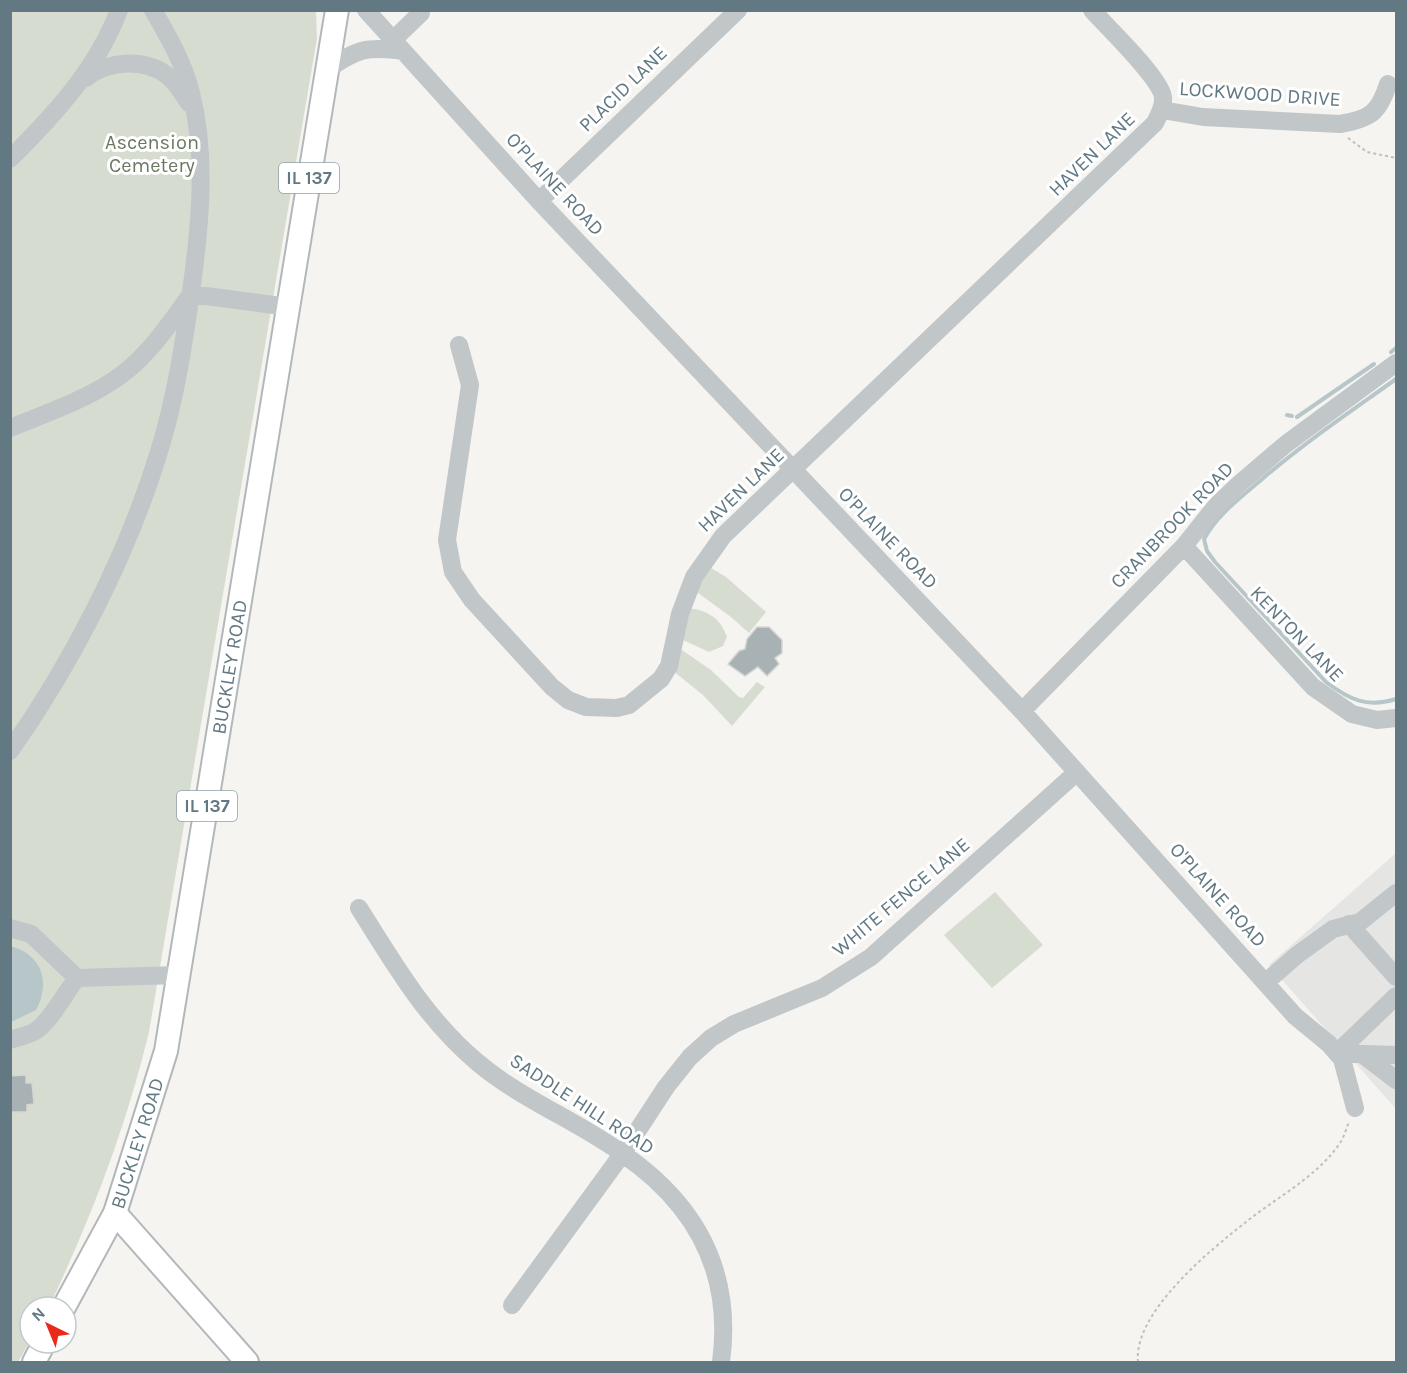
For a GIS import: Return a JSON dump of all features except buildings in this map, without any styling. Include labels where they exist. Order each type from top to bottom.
[{"type":"main road","name":"BUCKLEY ROAD","points":[[71,1295],[115,1213],[166,1051],[336,10]]},
{"type":"main road","points":[[115,1213],[247,1362]]},
{"type":"street","points":[[10,159],[94,63],[109,37],[119,10]]},
{"type":"street","points":[[10,751],[62,670],[137,516],[159,454],[174,398],[198,245],[201,154],[191,91],[174,46],[153,10]]},
{"type":"street","name":"O'PLAINE ROAD","points":[[366,10],[539,201],[792,471],[1022,711],[1295,1016],[1337,1053],[1342,1059],[1355,1108]]},
{"type":"street","points":[[327,70],[348,54],[364,48],[398,46],[421,13],[418,10]]},
{"type":"street","name":"PLACID LANE","points":[[539,201],[738,10]]},
{"type":"street","name":"LOCKWOOD DRIVE","points":[[1092,10],[1156,80],[1163,95],[1162,110],[1203,117],[1340,124],[1360,121],[1381,106],[1388,84]]},
{"type":"street","points":[[71,92],[89,75],[126,63],[153,68],[170,77],[195,110]]},
{"type":"street","name":"HAVEN LANE","points":[[459,345],[470,385],[447,540],[453,572],[472,600],[552,687],[568,700],[586,707],[617,708],[629,705],[661,679],[673,651],[680,614],[698,570],[723,536],[1142,138],[1155,123],[1162,110]]},
{"type":"street","points":[[191,294],[289,307]]},
{"type":"street","points":[[10,428],[90,394],[113,381],[147,352],[191,294]]},
{"type":"street","name":"CRANBROOK ROAD","points":[[1022,711],[1184,546],[1216,506],[1238,485],[1286,444],[1396,363]]},
{"type":"street","name":"KENTON LANE","points":[[1184,546],[1312,687],[1352,714],[1377,720],[1396,718]]},
{"type":"street","name":"WHITE FENCE LANE","points":[[512,1305],[623,1153],[666,1087],[690,1058],[711,1038],[734,1024],[822,987],[871,957],[1077,772]]},
{"type":"street","points":[[1266,982],[1333,929],[1360,922],[1396,892]]},
{"type":"street","name":"SADDLE HILL ROAD","points":[[360,908],[414,996],[477,1063],[533,1102],[623,1153],[662,1185],[687,1214],[708,1247],[720,1283],[724,1313],[722,1362]]},
{"type":"street","points":[[1349,924],[1396,977]]},
{"type":"street","points":[[10,928],[31,934],[77,978],[179,975]]},
{"type":"street","points":[[10,1040],[35,1032],[48,1020],[60,999],[77,978]]},
{"type":"street","points":[[1337,1053],[1396,996]]},
{"type":"street","points":[[1337,1053],[1396,1055]]},
{"type":"street","points":[[1361,1053],[1396,1080]]},
{"type":"path","points":[[1340,124],[1342,131],[1359,148],[1396,158]]},
{"type":"path","points":[[1138,1362],[1137,1353],[1149,1319],[1174,1288],[1246,1222],[1313,1171],[1340,1143],[1355,1108]]},
{"type":"shaded area","points":[[1396,853],[1396,1109],[1269,965]]},
{"type":"shaded area","points":[[10,946],[30,956],[41,971],[43,980],[41,1000],[36,1010],[11,1022]]},
{"type":"green space","name":"Ascension Cemetery","points":[[10,11],[316,11],[317,38],[149,1032],[130,1103],[106,1172],[54,1295],[18,1295],[18,1355],[22,1355],[18,1362],[10,1362]]},
{"type":"green space","points":[[703,563],[726,577],[766,612],[749,633],[690,587]]},
{"type":"green space","points":[[682,608],[704,612],[715,619],[727,637],[723,646],[709,652],[683,640]]},
{"type":"green space","points":[[682,650],[711,670],[739,697],[743,698],[757,682],[765,687],[732,726],[703,695],[668,667]]},
{"type":"green space","points":[[995,892],[1043,945],[992,988],[944,935]]},
{"type":"waterway","points":[[1391,352],[1396,348]]},
{"type":"waterway","points":[[1297,417],[1374,364]]},
{"type":"waterway","points":[[1396,379],[1277,466],[1230,507],[1215,522],[1204,539],[1207,551],[1215,562],[1326,682],[1343,694],[1359,701],[1376,703],[1396,699]]},
{"type":"waterway","points":[[1287,415],[1292,416]]}]
